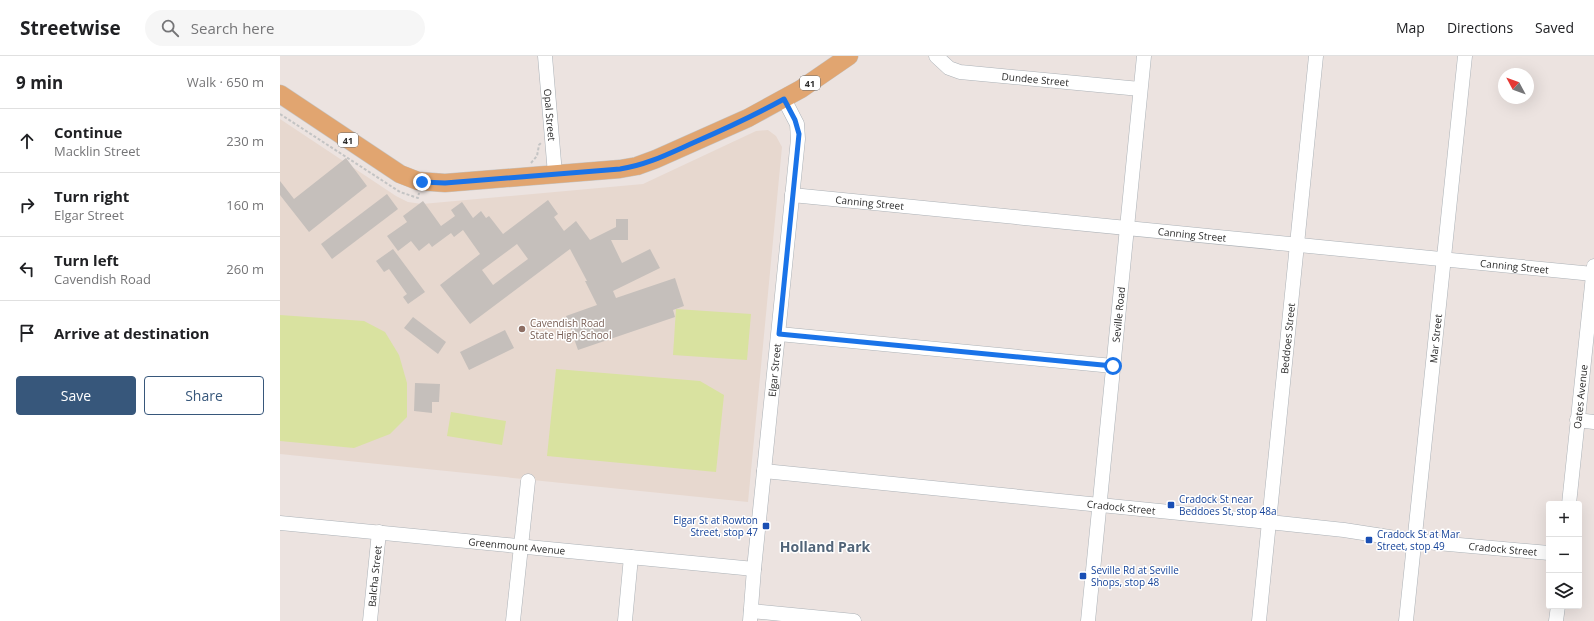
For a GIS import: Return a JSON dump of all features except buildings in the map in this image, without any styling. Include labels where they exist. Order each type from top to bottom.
[{"type":"main road","name":"41","points":[[280,94],[400,174],[418,181],[445,183],[620,169],[644,164],[748,118],[784,99],[849,56]]},
{"type":"street","name":"Opal Street","points":[[545,56],[555,174]]},
{"type":"street","name":"Dundee Street","points":[[936,56],[949,68],[960,72],[1140,89]]},
{"type":"street","name":"Seville Road","points":[[1088,621],[1144,56]]},
{"type":"street","name":"Beddoes Street","points":[[1259,621],[1316,56]]},
{"type":"street","name":"Mar Street","points":[[1406,621],[1465,56]]},
{"type":"street","name":"Elgar Street","points":[[751,616],[754,569],[799,134],[795,120],[784,99]]},
{"type":"street","name":"Canning Street","points":[[792,195],[1444,259],[1594,270]]},
{"type":"street","name":"Oates Avenue","points":[[1568,501],[1594,270]]},
{"type":"street","points":[[779,334],[1113,366]]},
{"type":"street","points":[[1577,420],[1594,422]]},
{"type":"street","name":"Cradock Street","points":[[764,471],[1269,522],[1344,530],[1415,541],[1546,554]]},
{"type":"street","points":[[513,621],[528,481]]},
{"type":"street","name":"Greenmount Avenue","points":[[280,523],[754,569]]},
{"type":"street","name":"Balcha Street","points":[[370,621],[379,532]]},
{"type":"street","points":[[625,621],[631,557]]},
{"type":"street","points":[[1556,621],[1558,609]]},
{"type":"street","points":[[751,616],[854,621]]},
{"type":"path","points":[[280,114],[400,192],[418,198],[419,192]]},
{"type":"path","points":[[524,164],[531,163],[535,159],[539,152],[540,144],[552,141]]},
{"type":"shaded area","name":"Cavendish Road State High School","points":[[280,119],[396,196],[408,202],[422,204],[643,184],[756,131],[768,130],[776,136],[782,147],[748,502],[280,454]]},
{"type":"green space","points":[[676,309],[751,314],[747,360],[673,355]]},
{"type":"green space","points":[[280,315],[364,321],[385,332],[399,355],[407,383],[407,417],[390,434],[354,448],[280,441]]},
{"type":"green space","points":[[556,369],[700,381],[724,395],[716,472],[547,456]]},
{"type":"green space","points":[[451,412],[506,421],[502,445],[447,436]]},
{"type":"place","name":"Cavendish Road State High School","points":[[522,329]]},
{"type":"place","name":"Cradock St near Beddoes St, stop 48a","points":[[1171,505]]},
{"type":"place","name":"Elgar St at Rowton Street, stop 47","points":[[766,526]]},
{"type":"place","name":"Cradock St at Mar Street, stop 49","points":[[1369,540]]},
{"type":"place","name":"Seville Rd at Seville Shops, stop 48","points":[[1083,576]]},
{"type":"district","name":"Holland Park","points":[[825,546]]},
{"type":"route","points":[[422,182],[445,183],[620,169],[637,166],[748,118],[784,99],[795,120],[799,134],[779,334],[1113,366]]}]
